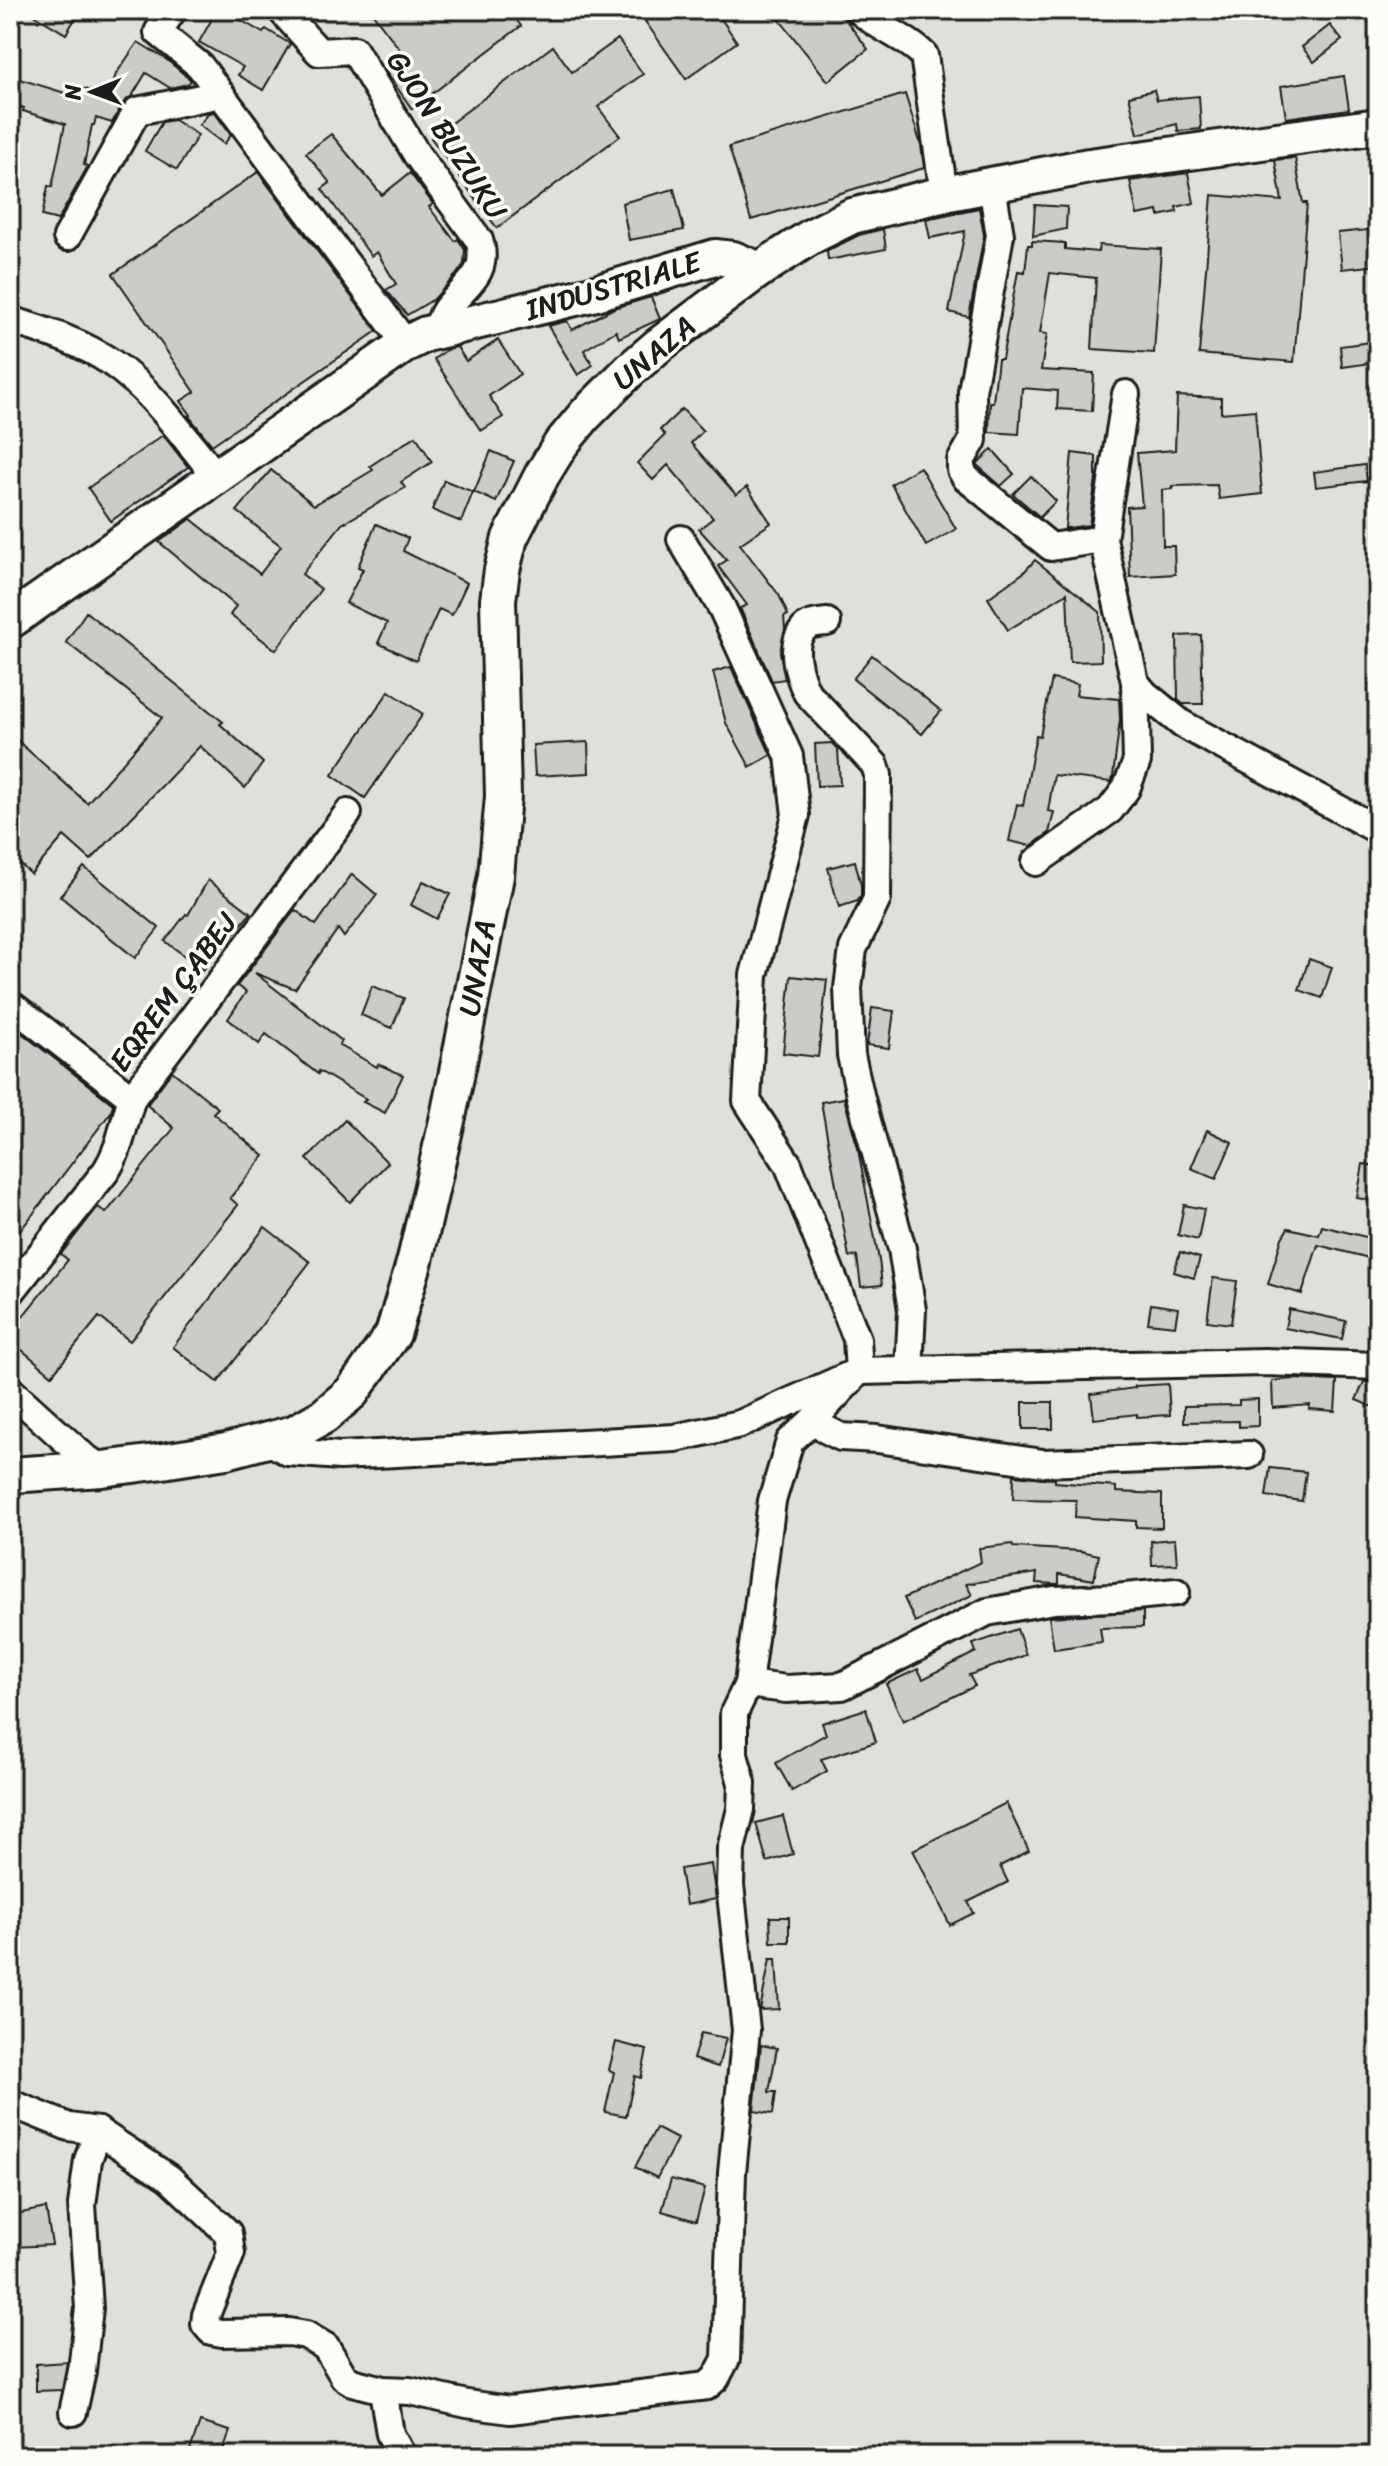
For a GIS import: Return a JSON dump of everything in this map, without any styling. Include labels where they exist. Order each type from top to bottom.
[{"type":"main road","points":[[759,270],[812,236],[852,216],[944,194],[1089,166],[1378,126]]},
{"type":"main road","name":"INDUSTRIALE","points":[[10,621],[421,338],[596,293],[715,257],[733,259],[759,270]]},
{"type":"main road","name":"UNAZA","points":[[10,1475],[102,1469],[212,1453],[294,1433],[324,1416],[352,1392],[393,1334],[415,1260],[455,1082],[496,876],[503,796],[498,600],[510,538],[542,475],[561,444],[585,415],[659,345],[759,270]]},
{"type":"street","points":[[173,10],[158,32],[200,66],[421,338]]},
{"type":"street","name":"GJON BUZUKU","points":[[281,10],[319,52],[354,50],[417,155],[479,240],[484,255],[480,269],[421,338]]},
{"type":"street","points":[[859,10],[872,23],[912,43],[924,55],[944,194]]},
{"type":"street","points":[[67,237],[137,111],[221,94]]},
{"type":"street","points":[[992,186],[1000,235],[972,391],[973,440],[961,461],[961,470],[966,478],[1051,547],[1103,539]]},
{"type":"street","points":[[10,320],[48,331],[113,364],[159,408],[217,477]]},
{"type":"street","points":[[1036,862],[1110,810],[1126,789],[1137,761],[1135,682],[1103,539],[1126,394]]},
{"type":"street","points":[[10,2103],[69,2127],[98,2131],[169,2178],[228,2233],[231,2253],[206,2315],[205,2324],[211,2331],[306,2335],[326,2347],[344,2377],[352,2382],[383,2390],[410,2391],[510,2410],[707,2386],[716,2378],[726,2359],[732,2173],[746,2030],[730,1885],[731,1849],[741,1809],[742,1783],[734,1755],[734,1713],[748,1684],[772,1501],[790,1441],[859,1371],[857,1339],[788,1164],[747,1101],[754,975],[796,815],[789,756],[722,608],[681,539]]},
{"type":"street","points":[[827,622],[811,624],[803,629],[797,641],[796,661],[807,693],[875,765],[878,775],[877,899],[853,949],[848,988],[851,1055],[902,1249],[912,1310],[909,1370]]},
{"type":"street","points":[[1135,682],[1182,724],[1378,830]]},
{"type":"street","name":"EQREM ÇABEJ","points":[[10,1293],[117,1155],[132,1098],[348,813]]},
{"type":"street","points":[[10,1004],[132,1098]]},
{"type":"street","points":[[269,1441],[288,1452],[340,1456],[675,1438],[740,1424],[859,1371],[1265,1362],[1378,1366]]},
{"type":"street","points":[[10,1390],[83,1456],[102,1469]]},
{"type":"street","points":[[814,1419],[841,1437],[877,1439],[1043,1463],[1249,1455]]},
{"type":"street","points":[[748,1684],[786,1689],[842,1686],[987,1612],[1054,1600],[1176,1592]]},
{"type":"street","points":[[73,2412],[82,2371],[89,2308],[82,2205],[88,2160],[98,2131]]},
{"type":"street","points":[[383,2390],[390,2434],[402,2456]]},
{"type":"shaded area","points":[[10,10],[1378,10],[1378,2456],[10,2456]]},
{"type":"building","points":[[26,10],[80,10],[66,34]]},
{"type":"building","points":[[217,10],[223,10],[263,33],[266,29],[290,44],[263,90],[238,75],[243,67],[199,42]]},
{"type":"building","points":[[370,10],[509,10],[521,26],[412,109],[384,69],[404,55]]},
{"type":"building","points":[[651,10],[715,10],[737,42],[686,79],[642,17]]},
{"type":"building","points":[[772,10],[838,10],[868,49],[828,81]]},
{"type":"building","points":[[1330,25],[1342,40],[1314,62],[1302,47]]},
{"type":"building","points":[[618,39],[643,74],[598,107],[620,136],[497,228],[431,138],[553,46],[572,72]]},
{"type":"building","points":[[138,42],[191,80],[188,84],[170,88],[146,73],[112,123],[96,118],[84,165],[88,166],[58,220],[42,216],[48,186],[52,187],[65,124],[10,104],[10,76],[78,97],[81,88],[109,96],[116,74]]},
{"type":"building","points":[[1344,76],[1349,109],[1286,118],[1281,86]]},
{"type":"building","points":[[1154,90],[1157,100],[1199,96],[1201,129],[1178,131],[1177,124],[1138,134],[1129,96]]},
{"type":"building","points":[[905,94],[921,145],[924,168],[751,220],[729,147]]},
{"type":"building","points":[[214,112],[231,135],[224,144],[199,125],[209,113]]},
{"type":"building","points":[[174,120],[198,135],[177,170],[145,151],[162,122]]},
{"type":"building","points":[[331,134],[382,195],[410,173],[433,204],[429,207],[465,250],[464,264],[456,275],[434,299],[407,315],[386,290],[396,284],[377,252],[371,256],[322,189],[330,183],[306,153]]},
{"type":"building","points":[[1295,158],[1303,203],[1307,203],[1294,362],[1199,354],[1212,195],[1282,201],[1275,160]]},
{"type":"building","points":[[258,172],[377,331],[212,445],[181,401],[195,392],[113,274]]},
{"type":"building","points":[[1188,173],[1194,203],[1176,207],[1177,212],[1159,216],[1158,211],[1137,215],[1130,181]]},
{"type":"building","points":[[674,189],[684,230],[629,240],[622,203]]},
{"type":"building","points":[[1035,205],[1067,207],[1066,229],[1033,236]]},
{"type":"building","points":[[979,208],[984,235],[969,317],[949,312],[965,231],[930,238],[926,219]]},
{"type":"building","points":[[883,229],[886,249],[828,260],[827,251],[859,235]]},
{"type":"building","points":[[1378,229],[1378,265],[1342,269],[1338,233]]},
{"type":"building","points":[[1032,241],[1065,243],[1065,249],[1098,252],[1099,245],[1161,249],[1154,353],[1092,349],[1096,278],[1050,273],[1040,333],[1047,334],[1041,370],[1094,373],[1092,411],[1057,409],[1058,391],[1022,388],[1019,434],[989,432],[990,402],[993,402],[998,359],[1002,359],[1018,271],[1025,272],[1028,245],[1032,245]]},
{"type":"building","points":[[651,297],[660,319],[619,338],[616,331],[584,350],[593,365],[578,375],[548,326],[567,321],[572,330],[614,308]]},
{"type":"building","points":[[498,340],[520,374],[489,396],[503,417],[481,431],[434,359],[457,347],[466,361]]},
{"type":"building","points":[[1378,341],[1378,362],[1342,367],[1340,346]]},
{"type":"building","points":[[1177,396],[1221,398],[1221,413],[1255,410],[1262,494],[1219,499],[1217,485],[1172,486],[1172,489],[1162,490],[1163,546],[1174,546],[1175,574],[1130,577],[1127,507],[1142,506],[1137,453],[1175,450]]},
{"type":"building","points":[[682,409],[703,431],[691,443],[736,495],[747,487],[771,523],[740,544],[779,595],[788,615],[784,617],[780,652],[785,679],[772,681],[740,608],[747,605],[718,566],[727,560],[699,529],[713,518],[668,465],[653,480],[637,463],[665,435],[660,430]]},
{"type":"building","points":[[163,435],[188,467],[111,521],[88,488]]},
{"type":"building","points":[[416,436],[432,462],[401,482],[405,488],[342,524],[302,574],[321,589],[276,650],[230,615],[236,606],[159,542],[191,519],[260,574],[281,546],[237,511],[271,470],[314,505],[373,470],[370,466]]},
{"type":"building","points":[[992,449],[1014,474],[1001,486],[977,465]]},
{"type":"building","points":[[491,451],[514,461],[496,502],[474,492]]},
{"type":"building","points":[[1072,453],[1096,456],[1096,479],[1089,525],[1065,528]]},
{"type":"building","points":[[1365,465],[1367,481],[1316,487],[1314,472]]},
{"type":"building","points":[[920,467],[956,529],[926,546],[891,484]]},
{"type":"building","points":[[1031,476],[1056,501],[1040,517],[1013,494]]},
{"type":"building","points":[[444,480],[473,492],[461,522],[432,510]]},
{"type":"building","points":[[376,524],[408,538],[403,551],[467,583],[452,615],[439,609],[416,661],[378,643],[387,623],[346,603],[363,569],[358,567]]},
{"type":"building","points":[[1035,560],[1100,612],[1101,661],[1070,662],[1067,593],[1008,630],[988,598],[1023,573]]},
{"type":"building","points":[[86,612],[223,722],[220,724],[263,763],[245,788],[200,746],[91,860],[64,836],[31,874],[10,855],[10,734],[87,803],[162,718],[66,642]]},
{"type":"building","points":[[1201,635],[1203,704],[1183,704],[1178,700],[1177,636]]},
{"type":"building","points":[[872,655],[941,711],[922,734],[853,679]]},
{"type":"building","points":[[731,667],[771,755],[750,767],[726,723],[713,672]]},
{"type":"building","points":[[1052,679],[1078,684],[1076,695],[1119,699],[1120,719],[1113,777],[1111,782],[1054,775],[1048,811],[1054,812],[1049,833],[1031,846],[1009,841],[1017,804],[1023,806],[1036,735],[1040,736]]},
{"type":"building","points":[[389,691],[423,714],[365,798],[332,775]]},
{"type":"building","points":[[588,742],[589,773],[535,776],[533,745]]},
{"type":"building","points":[[832,743],[838,749],[840,785],[817,786],[815,744]]},
{"type":"building","points":[[855,861],[861,895],[858,901],[839,907],[828,868]]},
{"type":"building","points":[[84,867],[159,928],[135,958],[60,896]]},
{"type":"building","points":[[352,874],[377,895],[344,937],[338,929],[295,989],[255,973],[342,1041],[339,1045],[377,1067],[378,1064],[403,1075],[385,1113],[363,1102],[366,1099],[319,1071],[318,1074],[266,1034],[259,1044],[228,1019],[246,992],[237,986],[295,910],[316,925]]},
{"type":"building","points":[[208,880],[251,913],[203,970],[165,941],[188,915]]},
{"type":"building","points":[[423,881],[450,894],[437,919],[411,905]]},
{"type":"building","points":[[1309,959],[1332,967],[1322,998],[1299,990]]},
{"type":"building","points":[[791,976],[827,980],[818,1057],[783,1053]]},
{"type":"building","points":[[372,986],[404,998],[392,1028],[361,1015]]},
{"type":"building","points":[[872,1008],[894,1011],[889,1048],[867,1045]]},
{"type":"building","points":[[10,1024],[113,1104],[111,1112],[10,1244]]},
{"type":"building","points":[[172,1071],[218,1108],[213,1113],[264,1156],[230,1198],[238,1205],[130,1341],[99,1317],[52,1375],[10,1340],[10,1332],[68,1260],[61,1254],[98,1207],[106,1213],[174,1128],[147,1105]]},
{"type":"building","points":[[844,1098],[858,1149],[882,1285],[861,1287],[857,1256],[849,1257],[821,1102]]},
{"type":"building","points":[[345,1120],[388,1163],[350,1202],[307,1159]]},
{"type":"building","points":[[1207,1130],[1232,1142],[1216,1179],[1191,1168]]},
{"type":"building","points":[[1363,1164],[1378,1166],[1378,1202],[1357,1198]]},
{"type":"building","points":[[1184,1205],[1204,1209],[1198,1240],[1178,1235]]},
{"type":"building","points":[[1322,1226],[1378,1240],[1373,1259],[1318,1245],[1302,1294],[1268,1284],[1288,1228],[1319,1235]]},
{"type":"building","points":[[265,1227],[310,1262],[218,1382],[173,1347]]},
{"type":"building","points":[[1180,1252],[1200,1258],[1194,1278],[1174,1272]]},
{"type":"building","points":[[1213,1278],[1237,1281],[1231,1324],[1207,1321]]},
{"type":"building","points":[[1151,1304],[1178,1308],[1175,1326],[1148,1323]]},
{"type":"building","points":[[1289,1309],[1346,1321],[1342,1339],[1285,1328]]},
{"type":"building","points":[[1272,1381],[1337,1381],[1335,1411],[1309,1409],[1310,1405],[1273,1408]]},
{"type":"building","points":[[1364,1382],[1378,1382],[1373,1407],[1356,1400]]},
{"type":"building","points":[[1168,1384],[1170,1415],[1137,1417],[1137,1414],[1094,1419],[1091,1394]]},
{"type":"building","points":[[1258,1399],[1258,1426],[1239,1427],[1239,1421],[1184,1422],[1184,1406],[1239,1405],[1239,1400]]},
{"type":"building","points":[[1023,1402],[1053,1402],[1053,1429],[1023,1429]]},
{"type":"building","points":[[1270,1468],[1306,1472],[1302,1501],[1266,1496]]},
{"type":"building","points":[[1014,1475],[1116,1487],[1116,1492],[1162,1494],[1162,1528],[1136,1527],[1136,1521],[1075,1517],[1076,1500],[1013,1499]]},
{"type":"building","points":[[1175,1539],[1177,1564],[1152,1565],[1151,1541]]},
{"type":"building","points":[[1012,1544],[1013,1547],[1099,1555],[1094,1580],[1059,1574],[1059,1584],[1036,1583],[1037,1573],[966,1584],[972,1595],[915,1622],[904,1598],[981,1562],[979,1548]]},
{"type":"building","points":[[1143,1611],[1143,1627],[1100,1628],[1102,1642],[1054,1649],[1049,1617]]},
{"type":"building","points":[[1017,1629],[1026,1655],[969,1675],[975,1686],[903,1721],[886,1684],[918,1669],[923,1679],[976,1652],[973,1644]]},
{"type":"building","points":[[866,1709],[876,1742],[821,1759],[827,1771],[792,1791],[776,1763],[826,1734],[822,1723]]},
{"type":"building","points":[[1006,1803],[1029,1851],[1000,1866],[1008,1882],[968,1902],[974,1913],[950,1925],[913,1850]]},
{"type":"building","points":[[783,1816],[793,1854],[767,1862],[756,1823]]},
{"type":"building","points":[[711,1864],[716,1899],[686,1905],[680,1869]]},
{"type":"building","points":[[770,1917],[789,1917],[789,1942],[771,1942]]},
{"type":"building","points":[[770,1959],[776,1959],[779,2009],[760,2010]]},
{"type":"building","points":[[701,2033],[726,2038],[718,2067],[693,2059]]},
{"type":"building","points":[[616,2042],[647,2050],[641,2078],[635,2076],[626,2116],[605,2112],[614,2072],[609,2070]]},
{"type":"building","points":[[761,2045],[777,2048],[769,2092],[776,2092],[773,2114],[754,2111]]},
{"type":"building","points":[[656,2128],[677,2139],[657,2178],[635,2167]]},
{"type":"building","points":[[671,2179],[705,2188],[696,2221],[662,2211]]},
{"type":"building","points":[[46,2208],[52,2245],[14,2247],[11,2215]]},
{"type":"building","points":[[67,2362],[62,2390],[36,2391],[36,2364]]},
{"type":"building","points":[[200,2422],[230,2431],[221,2456],[188,2456]]}]
